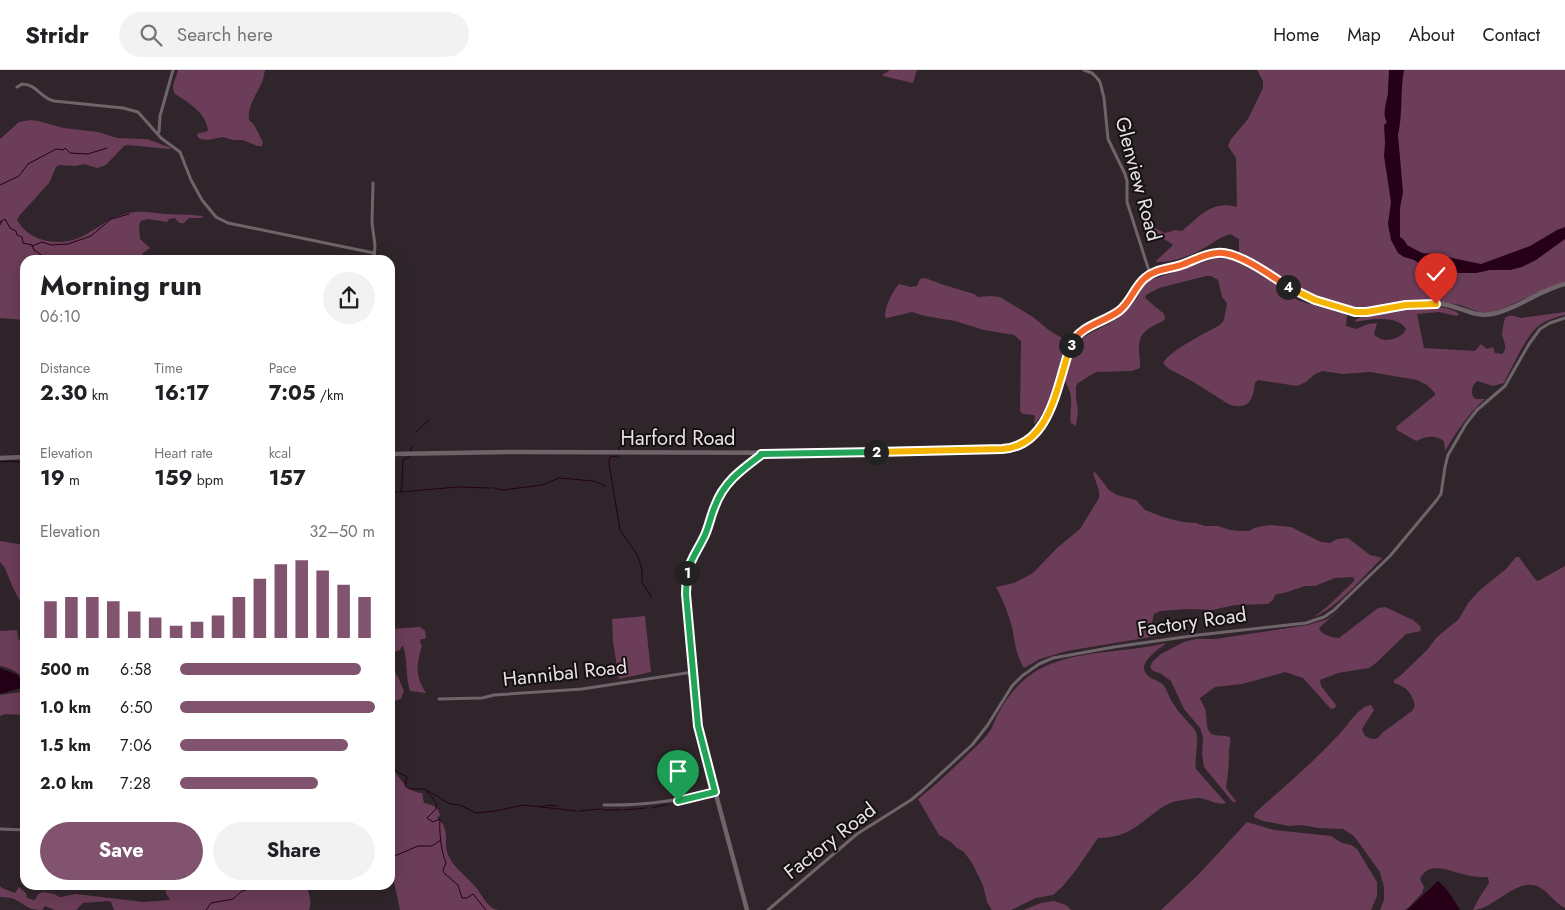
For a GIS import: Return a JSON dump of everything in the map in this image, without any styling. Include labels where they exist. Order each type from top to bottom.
[{"type":"main road","points":[[1150,274],[1210,254],[1226,253],[1264,271],[1303,295],[1358,313],[1406,305],[1436,304],[1452,305],[1480,314],[1492,314],[1510,308],[1550,288],[1565,284]]},
{"type":"main road","name":"Harford Road","points":[[395,454],[542,452],[761,454],[1009,449],[1020,446],[1035,434],[1046,419],[1074,338],[1084,330],[1121,309],[1132,298],[1141,282],[1150,274]]},
{"type":"main road","points":[[747,910],[700,736],[686,588],[688,568],[723,490],[738,472],[761,454]]},
{"type":"main road","points":[[0,458],[20,457]]},
{"type":"street","points":[[160,135],[158,127],[160,116],[173,70]]},
{"type":"street","name":"Glenview Road","points":[[1084,70],[1095,76],[1100,82],[1104,98],[1108,139],[1125,174],[1127,202],[1150,274]]},
{"type":"street","points":[[17,87],[27,84],[47,99],[54,101],[123,108],[138,112],[180,152],[191,180],[205,204],[218,219],[228,223],[374,253],[375,245],[372,223],[373,183]]},
{"type":"street","name":"Factory Road","points":[[768,910],[857,834],[911,800],[923,790],[972,745],[987,726],[1012,686],[1039,664],[1061,657],[1175,638],[1306,623],[1324,617],[1334,610],[1390,556],[1436,501],[1440,494],[1448,455],[1460,433],[1477,410],[1505,386],[1537,332],[1546,324],[1565,318]]},
{"type":"street","name":"Hannibal Road","points":[[439,699],[482,698],[500,694],[582,689],[693,672]]},
{"type":"street","points":[[604,805],[622,806],[665,802],[715,792]]},
{"type":"street","points":[[0,829],[20,830]]},
{"type":"shaded area","points":[[178,70],[265,70],[249,115],[249,120],[263,142],[262,146],[257,146],[243,140],[223,137],[208,140],[200,139],[197,136],[198,133],[208,130],[204,118],[195,108],[174,93],[173,86]]},
{"type":"shaded area","points":[[890,70],[917,70],[913,83],[882,75]]},
{"type":"shaded area","points":[[1257,70],[1565,70],[1565,282],[1490,313],[1440,302],[1412,302],[1359,310],[1303,293],[1239,256],[1239,239],[1230,234],[1188,256],[1176,260],[1157,262],[1173,245],[1154,232],[1147,230],[1145,220],[1165,233],[1175,230],[1182,231],[1201,215],[1213,208],[1228,205],[1237,207],[1236,158],[1228,146],[1231,139],[1248,119],[1263,88],[1263,81]]},
{"type":"shaded area","points":[[1389,70],[1404,70],[1398,135],[1403,192],[1400,208],[1400,237],[1407,245],[1422,253],[1481,264],[1530,246],[1565,227],[1565,239],[1536,260],[1522,267],[1476,273],[1451,271],[1440,262],[1434,266],[1426,263],[1422,265],[1398,253],[1391,240],[1388,224],[1391,202],[1384,156],[1384,125],[1387,122],[1385,111]]},
{"type":"shaded area","points":[[38,121],[64,128],[98,132],[117,138],[147,139],[171,148],[127,145],[106,165],[97,168],[84,164],[76,166],[59,165],[56,167],[49,183],[17,220],[28,233],[39,239],[57,242],[70,241],[118,216],[134,212],[193,215],[202,216],[203,218],[189,218],[184,223],[178,222],[175,218],[169,219],[167,222],[148,219],[141,221],[139,225],[140,239],[150,248],[142,255],[20,255],[20,320],[0,318],[0,139],[19,122]]},
{"type":"shaded area","points":[[1216,258],[1231,259],[1258,272],[1297,300],[1347,315],[1346,326],[1356,329],[1368,324],[1377,323],[1374,334],[1381,339],[1396,338],[1404,333],[1406,329],[1397,322],[1390,320],[1375,319],[1356,322],[1355,320],[1370,315],[1429,307],[1446,308],[1459,314],[1457,316],[1439,312],[1417,314],[1424,348],[1475,351],[1481,344],[1487,349],[1493,347],[1495,353],[1502,354],[1505,347],[1502,331],[1505,318],[1513,316],[1521,318],[1565,312],[1565,315],[1542,323],[1536,328],[1523,347],[1504,383],[1493,386],[1477,381],[1475,383],[1472,388],[1473,397],[1485,399],[1463,423],[1445,451],[1444,441],[1440,439],[1430,437],[1416,441],[1397,430],[1396,427],[1435,395],[1427,385],[1417,380],[1370,372],[1343,374],[1322,371],[1297,386],[1258,380],[1255,383],[1249,402],[1242,406],[1237,406],[1230,405],[1169,369],[1163,363],[1167,358],[1189,342],[1220,325],[1224,320],[1227,303],[1222,297],[1218,280],[1211,276],[1206,276],[1159,288],[1146,295],[1145,298],[1164,314],[1165,319],[1149,328],[1143,334],[1139,343],[1140,368],[1132,371],[1096,372],[1078,383],[1076,386],[1078,411],[1076,426],[1071,423],[1071,397],[1065,380],[1065,373],[1077,344],[1084,337],[1112,322],[1123,313],[1134,303],[1150,280]]},
{"type":"shaded area","points":[[925,278],[978,297],[1000,297],[1064,339],[1064,352],[1048,401],[1044,411],[1034,424],[1034,415],[1023,414],[1020,411],[1021,341],[1014,335],[984,330],[955,321],[912,312],[885,317],[889,299],[899,284],[911,287],[917,286],[920,279]]},
{"type":"shaded area","points":[[1095,472],[1109,490],[1117,495],[1136,500],[1145,510],[1163,517],[1240,531],[1249,531],[1269,525],[1291,527],[1321,542],[1330,543],[1337,539],[1348,538],[1370,555],[1382,558],[1341,599],[1314,617],[1354,581],[1354,578],[1335,578],[1315,586],[1305,586],[1277,594],[1268,604],[1235,605],[1212,610],[1160,611],[1154,614],[1151,627],[1157,636],[1067,651],[1040,659],[1024,668],[1017,654],[1009,617],[996,587],[1014,583],[1033,573],[1057,548],[1080,529],[1099,498],[1099,491],[1093,473]]},
{"type":"shaded area","points":[[0,541],[20,544],[20,601],[5,568],[0,562]]},
{"type":"shaded area","points":[[1516,557],[1519,557],[1538,581],[1565,566],[1565,908],[1541,888],[1529,885],[1513,890],[1481,909],[1473,910],[1489,883],[1488,877],[1471,876],[1436,868],[1424,873],[1420,879],[1424,887],[1422,893],[1405,910],[1380,910],[1384,900],[1384,887],[1380,872],[1354,836],[1343,829],[1302,825],[1289,826],[1263,821],[1254,817],[1255,813],[1322,752],[1363,708],[1371,705],[1374,710],[1362,729],[1365,736],[1373,739],[1377,739],[1382,733],[1412,711],[1415,706],[1412,697],[1406,689],[1394,683],[1394,680],[1427,650],[1437,637],[1459,619],[1468,603],[1480,590],[1506,569]]},
{"type":"shaded area","points":[[1385,607],[1413,620],[1420,626],[1421,631],[1406,634],[1369,668],[1338,673],[1320,680],[1321,686],[1336,705],[1335,708],[1331,709],[1303,678],[1285,672],[1242,684],[1215,687],[1200,698],[1205,708],[1209,731],[1214,735],[1230,737],[1226,788],[1236,801],[1235,803],[1231,800],[1204,767],[1202,754],[1203,737],[1200,728],[1184,709],[1171,681],[1160,673],[1153,671],[1150,667],[1153,661],[1161,654],[1184,642],[1308,625],[1328,619],[1342,608],[1319,629],[1328,636],[1339,638],[1378,608]]},
{"type":"shaded area","points":[[645,616],[651,672],[619,679],[613,642],[612,619]]},
{"type":"shaded area","points":[[420,627],[425,631],[426,637],[421,639],[420,642],[422,646],[418,676],[426,693],[410,691],[403,646],[400,650],[395,652],[395,629]]},
{"type":"shaded area","points":[[17,630],[18,639],[20,640],[20,675],[0,666],[0,631]]},
{"type":"shaded area","points":[[1166,643],[1152,654],[1144,669],[1151,678],[1164,686],[1177,709],[1195,730],[1197,738],[1196,769],[1226,803],[1217,803],[1200,798],[1167,804],[1128,832],[1107,838],[1098,838],[1076,870],[1053,895],[1036,898],[1011,910],[992,910],[987,902],[983,885],[972,863],[964,852],[939,835],[918,799],[941,780],[984,738],[990,731],[1008,697],[1022,682],[1038,670],[1056,662],[1083,655]]},
{"type":"shaded area","points":[[0,668],[18,675],[20,688],[0,694]]},
{"type":"shaded area","points":[[395,672],[404,691],[401,699],[395,701]]},
{"type":"shaded area","points":[[20,692],[20,715],[5,714],[0,716],[0,695]]},
{"type":"shaded area","points":[[395,772],[407,787],[422,793],[424,803],[432,805],[438,810],[440,815],[437,818],[442,823],[446,832],[446,846],[449,857],[489,905],[498,910],[400,910],[395,886]]},
{"type":"shaded area","points":[[1247,822],[1274,830],[1331,836],[1357,849],[1377,882],[1377,896],[1371,910],[1161,910],[1198,875]]},
{"type":"shaded area","points":[[1438,881],[1460,910],[1407,910]]},
{"type":"shaded area","points":[[0,886],[15,893],[19,887],[20,890],[26,893],[27,898],[34,900],[42,892],[60,897],[76,894],[144,902],[169,900],[166,890],[308,890],[310,907],[309,910],[114,910],[111,902],[108,901],[83,903],[76,910],[55,910],[45,906],[42,910],[37,910],[13,898],[0,897]]},
{"type":"shaded area","points":[[1054,901],[1066,905],[1071,910],[1024,910],[1041,903]]},
{"type":"waterway","points":[[0,185],[19,176],[28,164],[56,149],[63,150],[65,148],[70,153],[88,154],[107,148]]},
{"type":"waterway","points":[[32,246],[42,242],[51,245],[68,244],[91,236],[111,219],[129,214]]},
{"type":"waterway","points":[[0,222],[5,219],[10,228],[22,237],[23,243],[32,245],[34,250],[42,255]]},
{"type":"waterway","points":[[0,225],[2,221]]},
{"type":"waterway","points":[[416,432],[429,420]]},
{"type":"waterway","points":[[411,451],[412,446]]},
{"type":"waterway","points":[[618,456],[610,457],[609,463],[620,530],[638,556],[642,570],[642,582],[652,598]]},
{"type":"waterway","points":[[402,482],[403,460],[410,457]]},
{"type":"waterway","points":[[0,462],[20,462]]},
{"type":"waterway","points":[[494,488],[503,490],[542,485],[559,478],[593,481],[606,486]]},
{"type":"waterway","points":[[401,491],[402,484]]},
{"type":"waterway","points":[[400,492],[457,487],[491,488]]},
{"type":"waterway","points":[[395,771],[407,777],[405,786],[410,789],[425,789],[450,804],[460,805],[476,813],[524,805],[576,811]]},
{"type":"waterway","points":[[427,791],[437,804],[436,809],[427,818],[433,822],[440,819],[441,841],[446,863],[443,870],[444,873],[458,885],[462,898],[467,898],[473,894],[486,910]]},
{"type":"waterway","points":[[652,808],[668,804]]},
{"type":"waterway","points":[[542,807],[548,805],[558,806]]},
{"type":"waterway","points":[[623,810],[646,808]]},
{"type":"waterway","points":[[579,811],[601,809]]},
{"type":"waterway","points":[[603,810],[620,810]]},
{"type":"waterway","points":[[395,856],[418,846],[432,846],[441,840]]},
{"type":"waterway","points":[[206,910],[211,903],[233,899],[246,890]]},
{"type":"route","points":[[678,801],[715,792],[698,726],[686,594],[688,568],[723,490],[738,472],[761,454],[983,450],[1009,449],[1020,446],[1035,434],[1046,419],[1073,340],[1090,326],[1114,315],[1126,305],[1144,278],[1150,274],[1210,254],[1226,253],[1264,271],[1300,294],[1347,311],[1363,312],[1406,305],[1436,304]]}]
